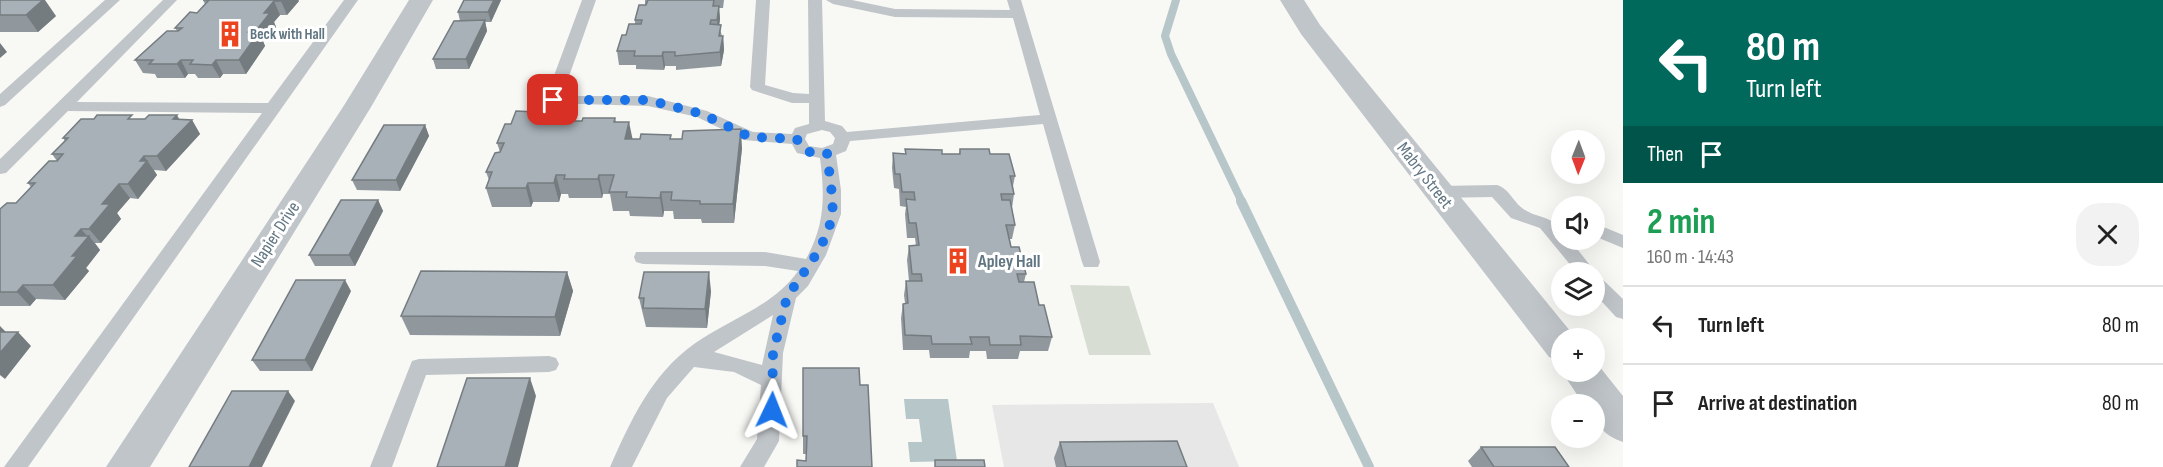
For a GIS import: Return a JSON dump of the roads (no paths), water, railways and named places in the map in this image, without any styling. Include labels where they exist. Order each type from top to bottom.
[{"type":"street","name":"Napier Drive","points":[[127,467],[357,107],[421,0]]},
{"type":"street","name":"Mabry Street","points":[[1292,0],[1310,29],[1551,333]]},
{"type":"street","points":[[1589,382],[1620,419]]},
{"type":"lane","points":[[0,102],[113,0]]},
{"type":"lane","points":[[0,169],[171,0]]},
{"type":"lane","points":[[15,467],[351,0]]},
{"type":"lane","points":[[589,0],[553,100],[648,100],[702,114],[750,137],[797,139]]},
{"type":"lane","points":[[763,0],[757,87],[792,98],[817,99]]},
{"type":"lane","points":[[815,0],[817,125]]},
{"type":"lane","points":[[833,0],[895,13],[1016,7],[1091,262]]},
{"type":"lane","points":[[64,106],[273,108]]},
{"type":"lane","points":[[843,137],[1050,119]]},
{"type":"lane","points":[[797,139],[801,131],[817,125],[836,129],[843,137]]},
{"type":"lane","points":[[797,139],[799,144],[809,152],[827,153],[840,147],[843,137]]},
{"type":"lane","points":[[751,467],[768,441],[773,353],[787,297],[810,266],[831,222],[833,203],[827,153]]},
{"type":"lane","points":[[1439,192],[1497,191],[1516,214],[1551,224]]},
{"type":"lane","points":[[1605,234],[1623,243]]},
{"type":"lane","points":[[643,257],[765,259],[810,266]]},
{"type":"lane","points":[[1605,292],[1623,312]]},
{"type":"lane","points":[[621,467],[674,374],[717,336],[787,297]]},
{"type":"lane","points":[[692,358],[739,363],[773,382]]},
{"type":"lane","points":[[381,467],[419,367],[549,364]]},
{"type":"waterway","points":[[1176,0],[1165,36],[1171,54],[1242,202]]},
{"type":"waterway","points":[[1241,201],[1369,467]]},
{"type":"place","name":"Beck with Hall","points":[[230,34]]},
{"type":"place","name":"Apley Hall","points":[[958,261]]}]
